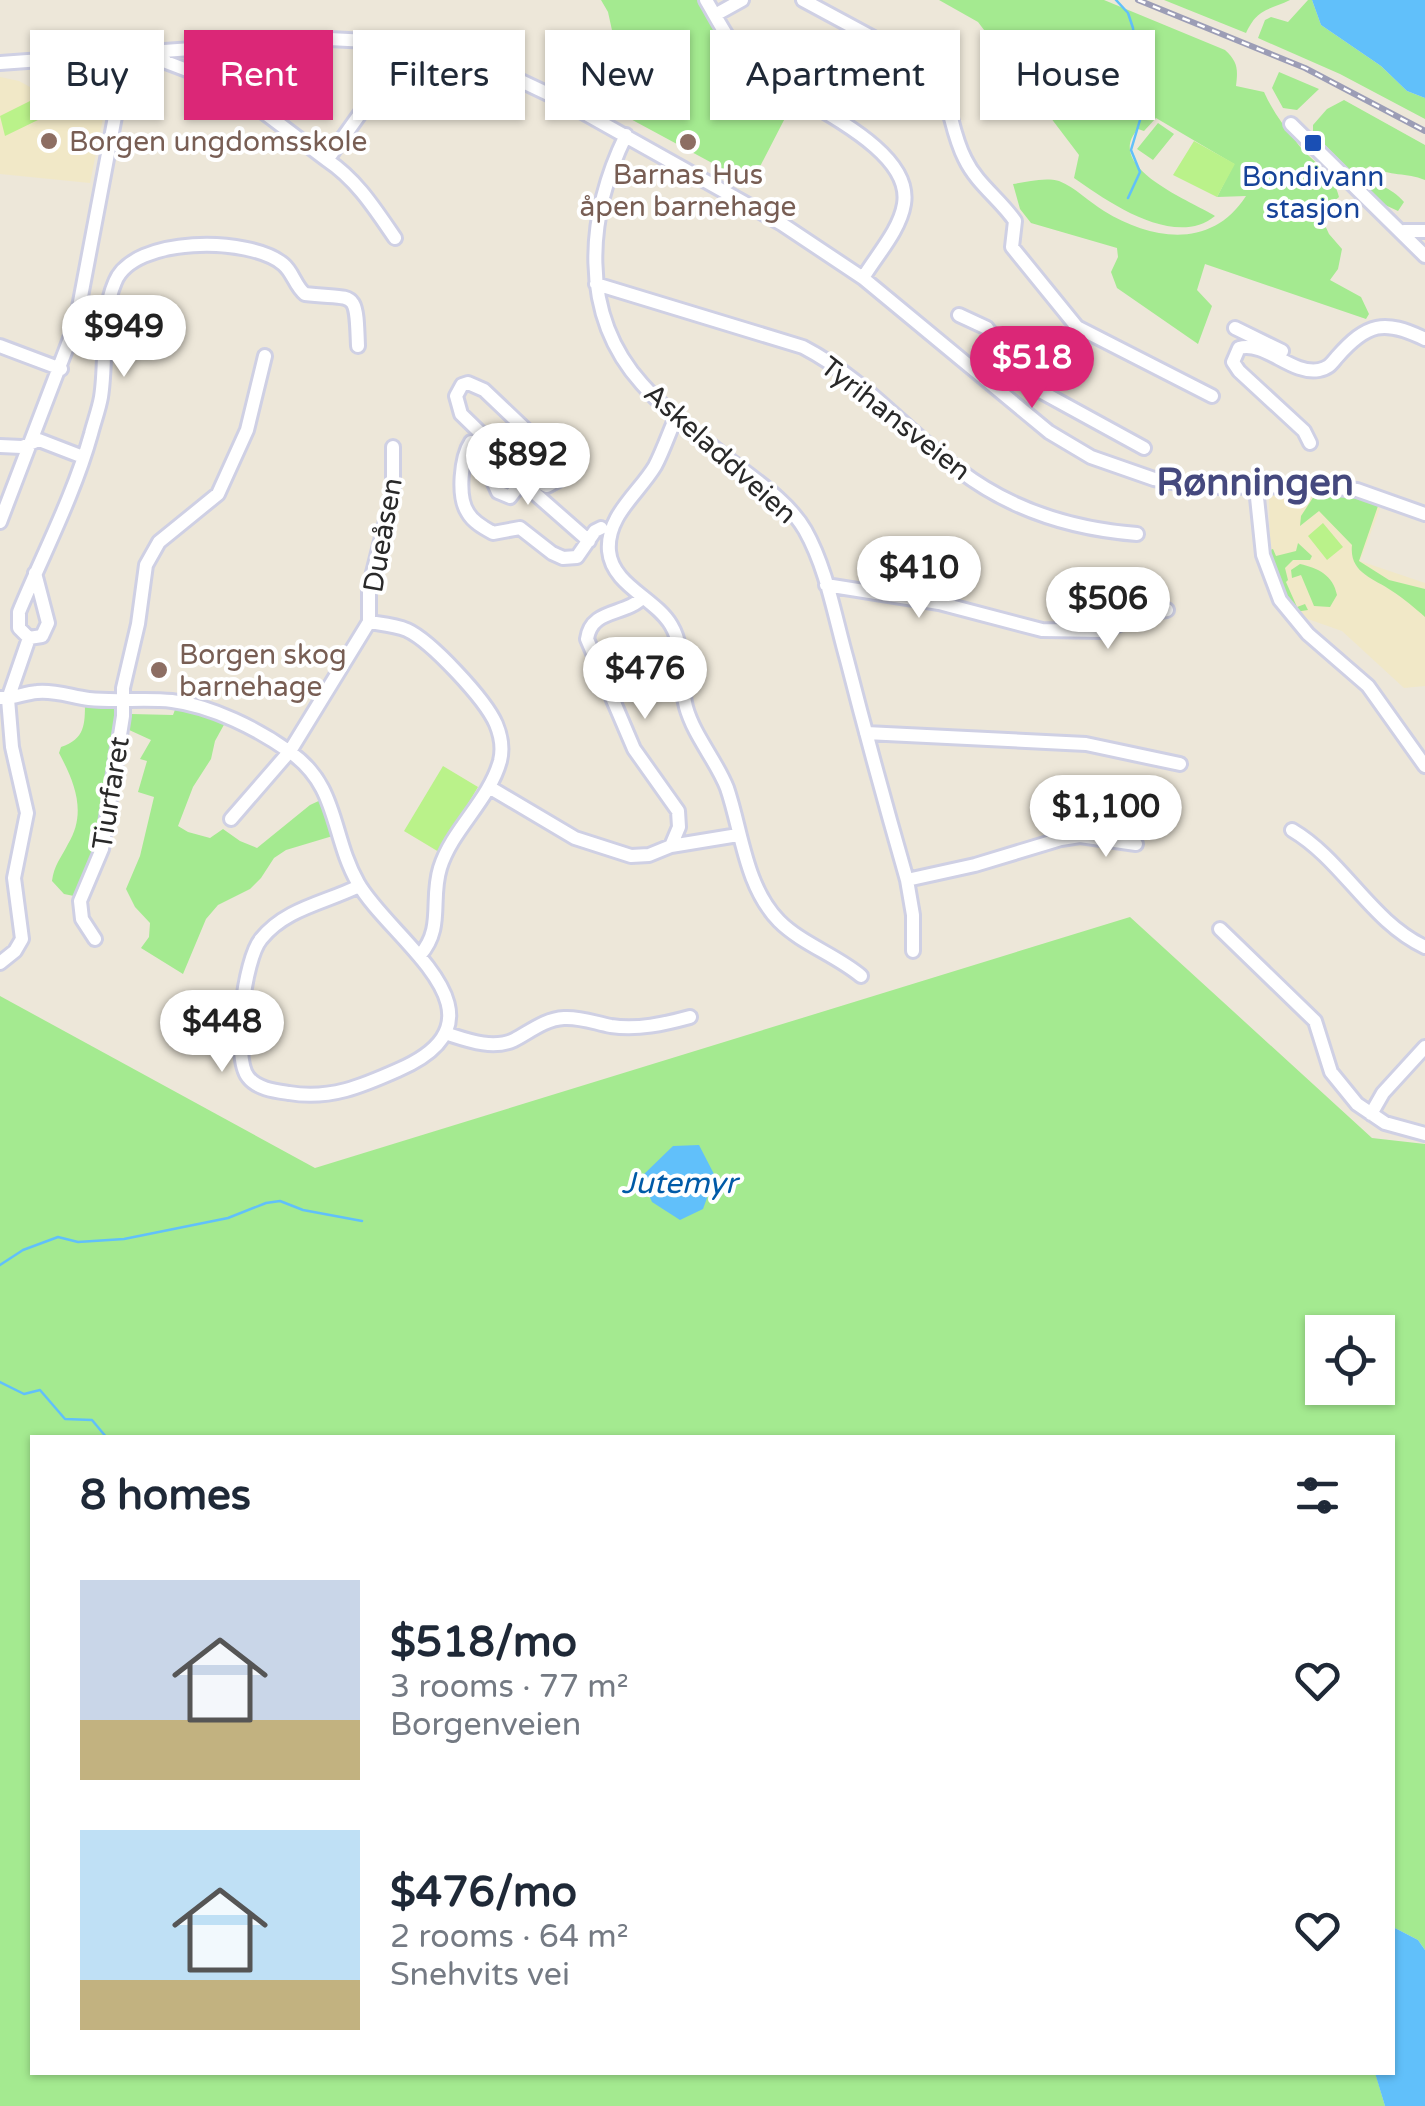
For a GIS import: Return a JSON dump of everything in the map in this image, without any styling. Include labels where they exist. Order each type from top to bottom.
[{"type":"street","points":[[706,0],[740,54],[760,73],[882,150],[896,167],[904,186],[904,206],[863,278]]},
{"type":"street","points":[[715,15],[742,0]]},
{"type":"street","points":[[803,0],[931,69],[942,87],[952,132],[966,162],[1015,221],[1012,247],[1064,315],[1077,327],[1212,396]]},
{"type":"street","points":[[824,14],[831,28]]},
{"type":"street","points":[[164,50],[329,39],[446,53],[504,73],[626,135],[782,224],[863,278],[1049,432],[1091,457],[1166,482],[1358,490],[1425,514]]},
{"type":"street","points":[[164,60],[229,86],[342,170],[366,195],[395,238]]},
{"type":"street","points":[[0,63],[30,61]]},
{"type":"street","points":[[0,522],[76,324],[114,120]]},
{"type":"street","points":[[327,160],[356,120]]},
{"type":"street","points":[[1291,124],[1425,256]]},
{"type":"street","name":"Askeladdveien","points":[[626,135],[608,175],[596,228],[596,284],[608,330],[629,368],[676,417],[796,518],[806,531],[826,584],[907,880],[913,915],[912,951]]},
{"type":"street","points":[[1404,232],[1425,231]]},
{"type":"street","points":[[28,638],[19,628],[19,612],[84,457],[101,398],[113,287],[123,270],[139,258],[199,244],[218,244],[271,257],[285,265],[305,294],[336,293],[350,300],[357,309],[358,346]]},
{"type":"street","name":"Tyrihansveien","points":[[596,284],[803,347],[834,363],[866,387],[959,470],[1006,500],[1094,531],[1136,534]]},
{"type":"street","points":[[959,314],[987,328],[1023,377],[1040,392],[1144,448]]},
{"type":"street","points":[[1310,443],[1304,431],[1239,371],[1233,362],[1238,348],[1246,346],[1307,370],[1327,368],[1354,338],[1382,326],[1396,327],[1425,339]]},
{"type":"street","points":[[1235,328],[1288,354],[1297,367]]},
{"type":"street","points":[[0,346],[61,370]]},
{"type":"street","points":[[124,698],[146,565],[159,542],[218,494],[247,430],[265,356]]},
{"type":"street","points":[[525,479],[547,486],[558,480],[564,466],[484,390],[474,384],[462,385],[456,396],[461,414],[525,479],[589,541]]},
{"type":"street","points":[[676,417],[655,466],[610,531],[609,552],[620,575],[672,625],[680,646],[685,704],[726,786],[748,866],[777,919],[861,976]]},
{"type":"street","points":[[0,446],[31,446],[39,440],[84,457]]},
{"type":"street","points":[[500,452],[476,441],[468,446],[462,501],[470,517],[493,533],[520,528],[563,558],[577,556],[601,528]]},
{"type":"street","name":"Dueåsen","points":[[290,751],[369,622],[370,589],[393,493],[393,447]]},
{"type":"street","points":[[500,452],[494,484],[498,492],[510,497],[525,479]]},
{"type":"street","points":[[1256,488],[1263,555],[1280,600],[1308,634],[1368,686],[1425,766]]},
{"type":"street","points":[[28,638],[42,636],[48,623],[35,573]]},
{"type":"street","points":[[826,584],[939,603],[1042,630],[1103,631],[1140,615],[1166,610]]},
{"type":"street","points":[[644,596],[635,606],[604,614],[594,621],[587,638],[634,749],[678,811],[678,828],[671,846]]},
{"type":"street","name":"Dueåsen","points":[[369,622],[395,626],[418,636],[438,652],[494,719],[500,733],[502,756],[488,787],[444,856],[436,887],[436,925],[430,944],[420,955]]},
{"type":"street","points":[[0,963],[22,939],[14,878],[26,812],[4,698],[28,638]]},
{"type":"street","name":"Tiurfaret","points":[[4,698],[38,692],[88,699],[176,702],[207,710],[290,751],[312,770],[327,793],[359,886],[440,983],[445,997],[445,1033]]},
{"type":"street","name":"Tiurfaret","points":[[95,939],[82,919],[80,901],[102,849],[124,698]]},
{"type":"street","points":[[866,733],[1086,744],[1180,764]]},
{"type":"street","points":[[231,819],[290,751]]},
{"type":"street","points":[[488,787],[575,838],[617,852],[649,855],[671,846],[738,835]]},
{"type":"street","points":[[1292,830],[1318,847],[1404,936],[1425,947]]},
{"type":"street","points":[[907,880],[975,866],[1080,836],[1136,844]]},
{"type":"street","points":[[359,886],[286,916],[259,940],[248,966],[241,1066],[252,1082],[261,1087],[319,1096],[347,1092],[420,1061],[445,1033],[496,1045],[560,1018],[646,1027],[690,1017]]},
{"type":"street","points":[[1220,929],[1314,1020],[1331,1072],[1357,1104],[1385,1122],[1425,1134]]},
{"type":"street","points":[[1371,1114],[1383,1094],[1425,1047]]},
{"type":"shaded area","name":"Borgen ungdomsskole","points":[[0,77],[30,87],[30,120],[103,120],[90,183],[0,174]]},
{"type":"shaded area","points":[[1317,491],[1382,503],[1360,561],[1425,583],[1425,686],[1404,688],[1342,631],[1302,617],[1277,574],[1270,547],[1269,493]]},
{"type":"green space","points":[[601,0],[714,0],[733,30],[710,30],[710,120],[784,120],[751,184],[632,120],[690,120],[690,30],[612,30]]},
{"type":"green space","points":[[939,0],[1104,0],[1225,50],[1236,66],[1236,86],[1264,92],[1286,129],[1336,188],[1339,197],[1323,221],[1342,249],[1338,269],[1330,280],[1361,297],[1369,314],[1366,319],[1205,264],[1197,290],[1212,306],[1198,344],[1117,288],[1111,272],[1118,257],[1117,248],[1031,223],[1020,209],[1013,184],[1059,181],[1123,221],[1142,229],[1181,235],[1216,225],[1246,196],[1217,197],[1234,164],[1155,119],[1155,30],[984,30],[978,22]]},
{"type":"green space","points":[[1164,0],[1290,0],[1259,14],[1246,33]]},
{"type":"green space","points":[[1312,0],[1321,25],[1381,66],[1407,91],[1425,98],[1425,119],[1340,74],[1258,38],[1265,20],[1271,17],[1288,22]]},
{"type":"green space","points":[[1279,72],[1319,89],[1297,110],[1283,108],[1272,88]]},
{"type":"green space","points":[[1344,100],[1425,145],[1425,180],[1370,166],[1362,171],[1404,202],[1398,211],[1385,205],[1313,133],[1313,125],[1327,109]]},
{"type":"green space","points":[[30,101],[30,120],[38,120],[5,136],[0,116]]},
{"type":"green space","points":[[1052,120],[1154,120],[1144,131],[1138,129],[1130,143],[1140,169],[1215,216],[1199,225],[1181,227],[1142,218],[1074,178],[1079,155]]},
{"type":"green space","points":[[1158,123],[1174,134],[1153,160],[1137,149]]},
{"type":"green space","points":[[1194,141],[1235,164],[1217,197],[1173,175]]},
{"type":"green space","points":[[1316,493],[1352,496],[1378,506],[1359,561],[1389,580],[1425,589],[1425,617],[1358,568],[1352,545],[1319,511],[1300,526],[1301,516]]},
{"type":"green space","points":[[1323,523],[1343,547],[1327,560],[1308,536]]},
{"type":"green space","points":[[1298,543],[1312,556],[1310,560],[1293,560],[1285,568],[1286,582],[1297,607],[1305,604],[1308,610],[1295,612],[1278,583],[1270,550],[1276,556],[1296,551]]},
{"type":"green space","points":[[1300,564],[1319,570],[1332,582],[1337,595],[1330,607],[1314,606],[1301,575],[1292,578],[1291,570]]},
{"type":"green space","points":[[85,701],[116,704],[121,711],[100,842],[79,897],[64,894],[52,881],[74,832],[78,809],[74,787],[59,753],[82,730]]},
{"type":"green space","points":[[176,707],[226,721],[178,826],[210,838],[223,829],[257,848],[310,805],[325,798],[336,835],[286,850],[274,858],[250,889],[218,905],[206,919],[183,974],[141,948],[149,937],[150,923],[135,907],[126,889],[140,856],[154,797],[138,792],[147,761],[140,759],[151,740],[127,729],[131,714],[173,715]]},
{"type":"green space","points":[[443,766],[478,787],[439,852],[404,831]]},
{"type":"green space","points":[[1130,917],[1372,1138],[1425,1144],[1425,1950],[1418,1940],[1395,1928],[1395,1435],[30,1435],[30,2075],[1376,2075],[1385,2106],[0,2106],[0,996],[315,1168]]},
{"type":"water","points":[[1312,0],[1425,0],[1425,98],[1407,91],[1381,66],[1321,25]]},
{"type":"water","name":"Jutemyr","points":[[699,1145],[715,1176],[703,1209],[680,1220],[652,1202],[641,1177],[673,1146]]},
{"type":"water","points":[[1395,1928],[1418,1940],[1425,1950],[1425,2106],[1385,2106],[1376,2075],[1395,2075]]},
{"type":"waterway","points":[[1116,0],[1128,13],[1133,28],[1140,120],[1131,150],[1140,172],[1128,198]]},
{"type":"waterway","points":[[0,1265],[23,1250],[58,1237],[78,1242],[124,1239],[228,1218],[280,1201],[303,1210],[362,1221]]},
{"type":"waterway","points":[[0,1382],[24,1394],[40,1390],[65,1419],[92,1420],[104,1435]]},
{"type":"railway","points":[[1138,0],[1305,68],[1425,131]]},
{"type":"place","name":"Borgen ungdomsskole","points":[[49,141]]},
{"type":"place","name":"Barnas Hus åpen barnehage","points":[[688,142]]},
{"type":"place","name":"Bondivann stasjon","points":[[1313,143]]},
{"type":"place","name":"Borgen skog barnehage","points":[[159,670]]},
{"type":"district","name":"Rønningen","points":[[1255,482]]}]
